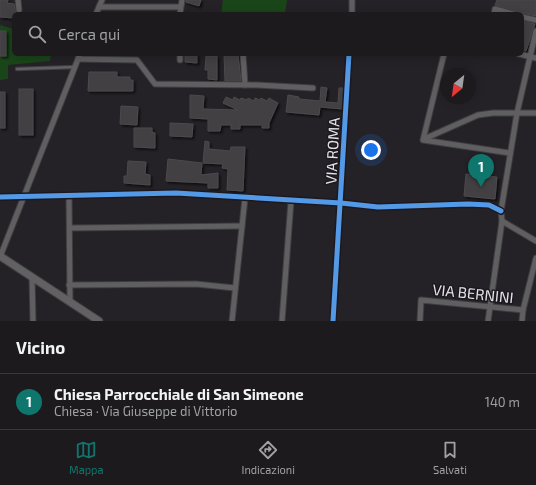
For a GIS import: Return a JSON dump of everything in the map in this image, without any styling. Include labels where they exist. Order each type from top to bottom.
[{"type":"main road","points":[[0,256],[98,321]]},
{"type":"street","points":[[18,0],[19,10]]},
{"type":"street","points":[[97,12],[102,0]]},
{"type":"street","points":[[180,12],[182,0]]},
{"type":"street","points":[[352,0],[352,12]]},
{"type":"street","points":[[99,7],[180,6]]},
{"type":"street","points":[[494,12],[495,9],[506,12]]},
{"type":"street","points":[[524,17],[536,20]]},
{"type":"street","points":[[488,321],[502,221],[501,211],[510,153],[517,113],[533,58],[536,32]]},
{"type":"street","points":[[0,256],[25,196],[79,56],[137,60],[155,84],[245,85],[313,88]]},
{"type":"street","points":[[243,56],[245,85]]},
{"type":"street","name":"VIA ROMA","points":[[333,321],[349,56]]},
{"type":"street","points":[[423,140],[444,56]]},
{"type":"street","points":[[423,140],[478,115],[493,113],[536,113]]},
{"type":"street","points":[[423,140],[510,153]]},
{"type":"street","points":[[0,197],[176,193],[341,203],[378,207],[468,204],[490,205],[501,211]]},
{"type":"street","points":[[69,195],[70,302]]},
{"type":"street","points":[[232,321],[245,198]]},
{"type":"street","points":[[282,321],[291,201]]},
{"type":"street","points":[[502,221],[536,241]]},
{"type":"street","points":[[70,228],[242,226]]},
{"type":"street","points":[[522,321],[523,310],[536,258]]},
{"type":"street","points":[[32,277],[33,321]]},
{"type":"street","points":[[69,286],[196,284],[235,288]]},
{"type":"street","name":"VIA BERNINI","points":[[420,321],[421,300],[523,310]]},
{"type":"lane","points":[[17,69],[75,67]]},
{"type":"green space","points":[[223,0],[287,0],[285,12],[221,12]]},
{"type":"green space","points":[[0,25],[12,28],[12,56],[51,56],[50,61],[8,65],[8,79],[0,80]]},
{"type":"building","points":[[0,0],[8,0],[7,3],[14,4],[16,12],[12,12],[12,18],[0,17]]},
{"type":"building","points":[[186,0],[201,0],[199,6],[186,2]]},
{"type":"building","points":[[497,0],[536,0],[536,16],[524,14],[524,12],[518,12],[495,5]]},
{"type":"building","points":[[524,21],[535,24],[526,51],[524,50]]},
{"type":"building","points":[[0,31],[6,31],[6,56],[0,56]]},
{"type":"building","points":[[185,56],[197,56],[197,63],[185,62]]},
{"type":"building","points":[[206,56],[217,56],[217,80],[208,79],[208,70],[205,70]]},
{"type":"building","points":[[224,56],[238,56],[241,81],[225,81]]},
{"type":"building","points":[[89,72],[117,72],[117,77],[130,77],[130,80],[133,80],[133,91],[88,91]]},
{"type":"building","points":[[321,87],[327,88],[325,102],[338,103],[339,88],[343,88],[342,109],[320,107],[319,115],[286,112],[288,95],[299,97],[299,99],[320,101]]},
{"type":"building","points":[[19,89],[33,89],[33,135],[19,135]]},
{"type":"building","points":[[0,92],[5,92],[5,128],[0,128]]},
{"type":"building","points":[[190,95],[204,96],[203,109],[238,110],[223,103],[226,97],[233,100],[234,97],[240,100],[241,98],[247,100],[248,98],[254,101],[255,98],[260,100],[261,98],[267,101],[269,98],[278,103],[269,123],[269,128],[262,128],[262,125],[240,125],[240,129],[231,129],[231,125],[221,125],[220,131],[208,131],[208,119],[190,118]]},
{"type":"building","points":[[121,106],[138,107],[137,125],[120,124]]},
{"type":"building","points":[[170,123],[193,124],[192,137],[170,136]]},
{"type":"building","points":[[134,128],[152,128],[152,132],[155,133],[155,148],[134,147]]},
{"type":"building","points":[[205,141],[209,142],[209,149],[230,151],[231,147],[245,147],[243,191],[227,190],[228,169],[222,168],[223,164],[203,163]]},
{"type":"building","points":[[168,159],[202,163],[201,175],[218,173],[218,188],[208,188],[208,183],[166,181]]},
{"type":"building","points":[[128,161],[146,162],[145,174],[150,175],[150,185],[124,183],[124,176],[127,176]]},
{"type":"building","points":[[466,174],[497,177],[495,199],[464,196]]},
{"type":"cycle path","points":[[333,321],[349,56]]},
{"type":"cycle path","points":[[0,197],[176,193],[341,203],[378,207],[468,204],[489,205],[501,211]]},
{"type":"place","name":"Chiesa Parrocchiale di San Simeone","points":[[481,187]]}]
